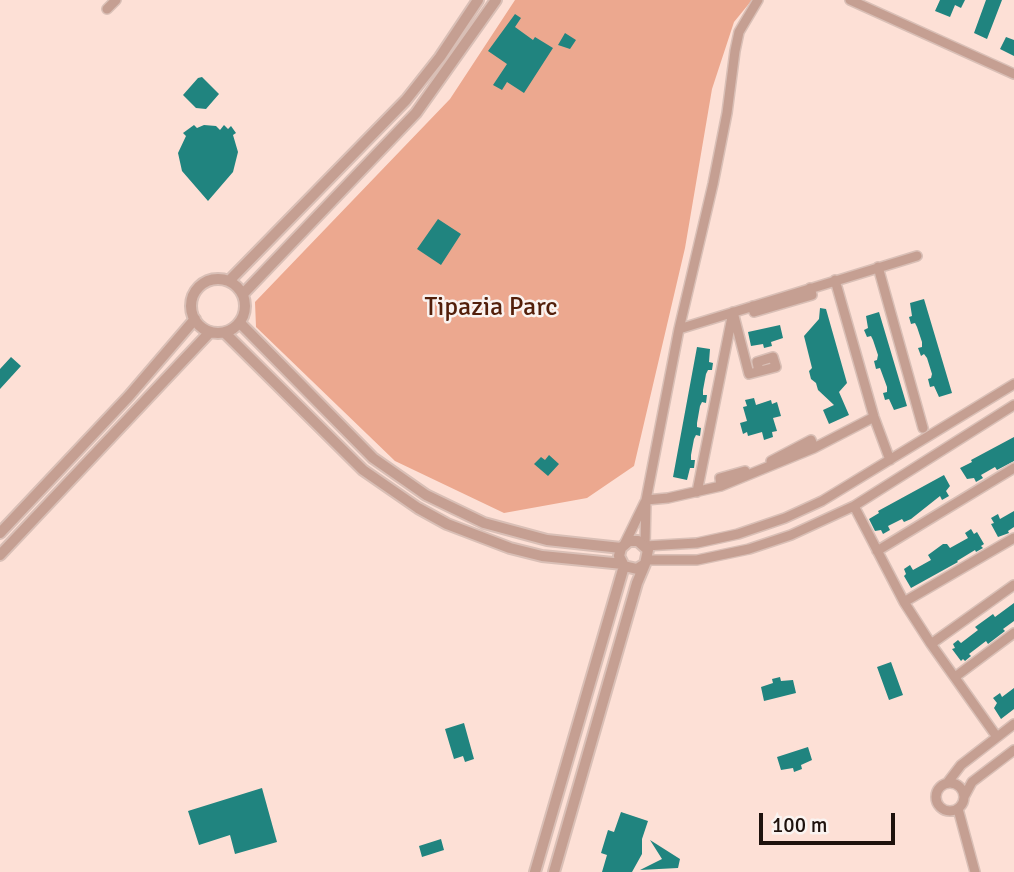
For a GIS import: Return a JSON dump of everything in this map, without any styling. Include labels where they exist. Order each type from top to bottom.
[{"type":"street","points":[[107,9],[116,0]]},
{"type":"street","points":[[229,281],[407,100],[478,0]]},
{"type":"street","points":[[243,294],[416,113],[496,0]]},
{"type":"street","points":[[554,872],[637,583],[646,562],[646,500],[679,329],[713,184],[739,32],[758,0]]},
{"type":"street","points":[[850,0],[1014,74]]},
{"type":"street","points":[[679,329],[752,306],[754,312],[812,295],[810,288],[918,256]]},
{"type":"street","points":[[878,267],[923,428]]},
{"type":"street","points":[[213,280],[229,281],[243,294],[246,310],[240,323],[225,333],[210,332],[194,319],[191,303],[198,288],[213,280]]},
{"type":"street","points":[[835,280],[874,417],[890,460]]},
{"type":"street","points":[[733,312],[749,374],[759,371]]},
{"type":"street","points":[[697,492],[733,312]]},
{"type":"street","points":[[0,533],[129,396],[194,319]]},
{"type":"street","points":[[240,323],[373,458],[426,495],[464,514],[515,533],[547,540],[623,546],[633,540],[645,545],[697,542],[738,534],[785,518],[822,501],[1014,384]]},
{"type":"street","points":[[0,555],[210,332]]},
{"type":"street","points":[[225,333],[363,470],[418,508],[447,524],[510,548],[542,556],[638,569],[646,562],[697,560],[749,549],[791,535],[854,506],[1014,405]]},
{"type":"street","points":[[646,500],[721,486],[720,478],[771,461],[811,440],[814,448],[874,417]]},
{"type":"street","points":[[877,551],[1014,468]]},
{"type":"street","points":[[535,872],[623,565],[619,556],[646,500]]},
{"type":"street","points":[[854,506],[904,602],[930,644],[997,737]]},
{"type":"street","points":[[904,602],[1014,538]]},
{"type":"street","points":[[930,644],[1014,585]]},
{"type":"street","points":[[955,677],[1014,633]]},
{"type":"street","points":[[958,809],[944,810],[937,804],[937,790],[948,782],[961,765],[1014,724]]},
{"type":"street","points":[[975,872],[958,809],[972,782],[1014,750]]},
{"type":"street","points":[[948,782],[958,784],[964,797]]},
{"type":"green space","name":"Tipazia Parc","points":[[515,0],[752,0],[734,22],[712,89],[685,248],[634,466],[587,498],[504,513],[395,461],[256,327],[255,302],[450,99]]},
{"type":"building","points":[[940,0],[965,0],[961,8],[955,5],[950,17],[935,11]]},
{"type":"building","points":[[986,0],[1002,0],[987,39],[974,33]]},
{"type":"building","points":[[515,14],[521,18],[515,27],[533,40],[535,37],[553,48],[524,93],[507,82],[502,90],[493,85],[507,64],[488,51]]},
{"type":"building","points":[[565,33],[576,40],[570,49],[558,45]]},
{"type":"building","points":[[1006,37],[1014,40],[1014,56],[1000,49]]},
{"type":"building","points":[[202,77],[219,94],[206,109],[196,108],[183,95]]},
{"type":"building","points":[[194,125],[197,128],[204,125],[216,126],[220,130],[224,125],[228,129],[231,126],[236,133],[233,135],[238,152],[233,172],[208,201],[182,171],[178,153],[186,136],[183,133]]},
{"type":"building","points":[[438,219],[461,234],[441,265],[417,249]]},
{"type":"building","points":[[924,299],[952,393],[939,397],[934,386],[930,387],[928,379],[932,374],[927,358],[924,354],[921,356],[918,348],[922,347],[922,342],[917,327],[915,323],[911,324],[909,317],[912,316],[910,303]]},
{"type":"building","points":[[820,308],[826,309],[847,383],[839,392],[849,415],[829,424],[823,410],[834,405],[811,379],[809,371],[812,368],[804,336],[819,319]]},
{"type":"building","points":[[879,312],[907,406],[894,410],[889,399],[885,400],[883,393],[887,392],[887,387],[880,368],[876,369],[874,361],[878,355],[873,340],[871,336],[867,337],[864,330],[868,328],[866,316]]},
{"type":"building","points":[[780,325],[783,338],[771,342],[772,346],[751,346],[748,332]]},
{"type":"building","points":[[697,347],[710,349],[709,362],[713,363],[712,370],[708,370],[706,374],[703,395],[707,395],[706,403],[702,402],[700,406],[697,427],[701,428],[700,436],[696,435],[694,439],[691,460],[695,460],[694,468],[690,468],[687,480],[673,477]]},
{"type":"building","points":[[11,357],[21,366],[0,389],[0,369]]},
{"type":"building","points":[[754,398],[756,405],[771,400],[772,404],[777,402],[781,416],[773,418],[777,431],[772,432],[773,437],[764,440],[762,432],[748,436],[747,432],[743,434],[740,423],[747,421],[743,407],[747,406],[745,400]]},
{"type":"building","points":[[1014,437],[1014,461],[997,470],[995,467],[981,475],[983,478],[976,482],[974,478],[967,479],[960,468]]},
{"type":"building","points":[[549,455],[559,464],[548,476],[534,464],[541,457],[545,460]]},
{"type":"building","points":[[944,475],[950,486],[946,491],[949,496],[942,500],[940,496],[911,519],[904,522],[902,519],[888,526],[890,530],[883,534],[881,530],[875,531],[869,519],[879,513],[878,511]]},
{"type":"building","points":[[1014,511],[1014,527],[1009,533],[998,537],[991,518],[998,514],[1000,519]]},
{"type":"building","points":[[971,529],[974,534],[977,532],[984,544],[981,546],[983,548],[976,552],[975,550],[911,588],[904,576],[904,569],[910,565],[913,570],[931,560],[928,555],[943,544],[950,548],[968,538],[965,533]]},
{"type":"building","points":[[1014,603],[1014,621],[1003,629],[1005,631],[988,644],[986,641],[969,654],[971,656],[965,661],[961,661],[952,649],[955,648],[953,644],[958,640],[961,643],[978,630],[975,627]]},
{"type":"building","points":[[891,662],[903,695],[889,700],[877,667]]},
{"type":"building","points":[[780,677],[781,681],[793,680],[796,693],[764,701],[761,687]]},
{"type":"building","points":[[1014,688],[1014,709],[1001,719],[994,708],[997,703],[993,698],[1000,693],[1002,697]]},
{"type":"building","points":[[464,723],[474,759],[465,762],[463,756],[454,759],[445,729]]},
{"type":"building","points":[[808,747],[812,760],[801,765],[802,769],[794,772],[793,768],[781,770],[777,757]]},
{"type":"building","points":[[262,788],[277,842],[235,854],[230,835],[199,845],[188,811]]},
{"type":"building","points":[[621,812],[648,821],[642,839],[642,854],[632,872],[602,872],[607,855],[601,853],[608,830],[614,832]]},
{"type":"building","points":[[441,839],[444,850],[422,857],[419,846]]},
{"type":"building","points":[[650,840],[680,859],[678,868],[640,870],[662,859]]}]
